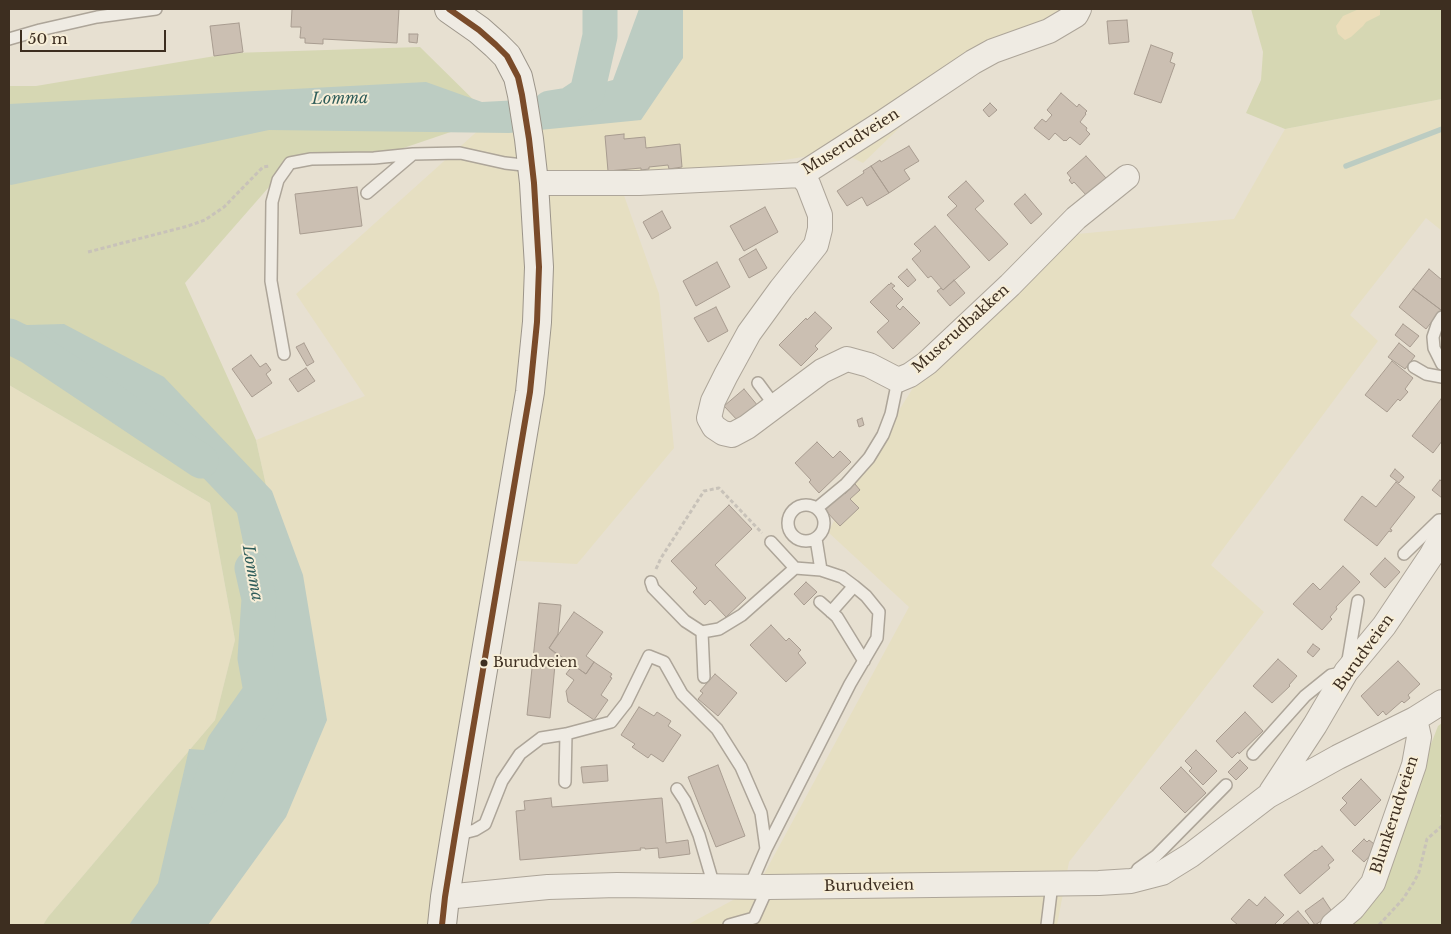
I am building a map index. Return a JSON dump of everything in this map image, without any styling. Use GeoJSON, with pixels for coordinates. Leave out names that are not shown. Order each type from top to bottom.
{"type":"FeatureCollection","features":[{"type":"Feature","properties":{"kind":"street"},"geometry":{"type":"LineString","coordinates":[[442,925],[455,836],[530,392],[537,322],[539,267],[533,174],[518,77],[507,56],[479,30],[449,9]]}},
{"type":"Feature","properties":{"kind":"street","name":"Muserudveien"},"geometry":{"type":"LineString","coordinates":[[533,174],[639,183],[801,175],[973,62],[993,51],[1049,30],[1076,15],[1079,9]]}},
{"type":"Feature","properties":{"kind":"street","name":"Muserudbakken"},"geometry":{"type":"LineString","coordinates":[[801,175],[815,198],[820,215],[820,230],[816,245],[780,289],[749,333],[726,374],[709,418],[714,427],[723,433],[732,435],[747,427],[822,371],[847,359],[869,365],[898,380],[910,375],[927,363],[1010,285],[1076,218],[1127,177]]}},
{"type":"Feature","properties":{"kind":"street","name":"Burudveien"},"geometry":{"type":"LineString","coordinates":[[1268,796],[1315,726],[1346,672],[1384,626],[1432,556],[1442,536]]}},
{"type":"Feature","properties":{"kind":"street","name":"Burudveien"},"geometry":{"type":"LineString","coordinates":[[445,897],[548,887],[617,885],[1052,884],[1131,881],[1162,873],[1190,855],[1268,796],[1338,757],[1415,719],[1442,702]]}},
{"type":"Feature","properties":{"kind":"street","name":"Blunkerudveien"},"geometry":{"type":"LineString","coordinates":[[1333,925],[1353,908],[1373,883],[1414,765],[1419,737],[1415,719]]}},
{"type":"Feature","properties":{"kind":"lane"},"geometry":{"type":"LineString","coordinates":[[9,39],[97,17],[156,9]]}},
{"type":"Feature","properties":{"kind":"lane"},"geometry":{"type":"LineString","coordinates":[[284,354],[271,282],[272,202],[278,180],[290,163],[311,160],[460,152],[504,163],[533,174]]}},
{"type":"Feature","properties":{"kind":"lane"},"geometry":{"type":"LineString","coordinates":[[367,193],[413,154]]}},
{"type":"Feature","properties":{"kind":"lane"},"geometry":{"type":"LineString","coordinates":[[1442,317],[1433,338],[1434,348],[1442,364]]}},
{"type":"Feature","properties":{"kind":"lane"},"geometry":{"type":"LineString","coordinates":[[1414,367],[1426,374],[1442,377]]}},
{"type":"Feature","properties":{"kind":"lane"},"geometry":{"type":"LineString","coordinates":[[817,508],[846,484],[869,458],[883,435],[891,414],[898,380]]}},
{"type":"Feature","properties":{"kind":"lane"},"geometry":{"type":"LineString","coordinates":[[758,384],[775,406]]}},
{"type":"Feature","properties":{"kind":"lane"},"geometry":{"type":"LineString","coordinates":[[806,504],[817,508],[822,512],[825,522],[821,534],[816,539],[810,541],[796,539],[788,525],[791,512],[799,506],[806,504]]}},
{"type":"Feature","properties":{"kind":"lane"},"geometry":{"type":"LineString","coordinates":[[1404,554],[1439,520],[1442,520]]}},
{"type":"Feature","properties":{"kind":"lane"},"geometry":{"type":"LineString","coordinates":[[816,539],[821,570]]}},
{"type":"Feature","properties":{"kind":"lane"},"geometry":{"type":"LineString","coordinates":[[729,925],[754,918],[766,849],[850,684],[876,638],[879,612],[866,596],[842,577],[821,570],[795,568],[771,542]]}},
{"type":"Feature","properties":{"kind":"lane"},"geometry":{"type":"LineString","coordinates":[[651,582],[653,588],[685,621],[702,632],[719,629],[742,615],[795,568]]}},
{"type":"Feature","properties":{"kind":"lane"},"geometry":{"type":"LineString","coordinates":[[831,612],[854,586]]}},
{"type":"Feature","properties":{"kind":"lane"},"geometry":{"type":"LineString","coordinates":[[1253,754],[1305,696],[1331,675],[1346,672],[1358,601]]}},
{"type":"Feature","properties":{"kind":"lane"},"geometry":{"type":"LineString","coordinates":[[820,602],[837,617],[864,661]]}},
{"type":"Feature","properties":{"kind":"lane"},"geometry":{"type":"LineString","coordinates":[[702,632],[704,677]]}},
{"type":"Feature","properties":{"kind":"lane"},"geometry":{"type":"LineString","coordinates":[[455,836],[475,830],[485,824],[502,781],[520,754],[541,738],[566,734],[611,722],[626,703],[649,656],[664,662],[682,694],[717,729],[741,767],[761,813],[766,849]]}},
{"type":"Feature","properties":{"kind":"lane"},"geometry":{"type":"LineString","coordinates":[[565,782],[566,734]]}},
{"type":"Feature","properties":{"kind":"lane"},"geometry":{"type":"LineString","coordinates":[[1131,881],[1138,869],[1156,856],[1226,785]]}},
{"type":"Feature","properties":{"kind":"lane"},"geometry":{"type":"LineString","coordinates":[[677,790],[685,802],[699,835],[714,886]]}},
{"type":"Feature","properties":{"kind":"lane"},"geometry":{"type":"LineString","coordinates":[[1048,925],[1052,884]]}},
{"type":"Feature","properties":{"kind":"path"},"geometry":{"type":"LineString","coordinates":[[88,252],[205,220],[224,207],[263,167],[290,163]]}},
{"type":"Feature","properties":{"kind":"path"},"geometry":{"type":"LineString","coordinates":[[651,582],[661,558],[704,491],[719,488],[771,542]]}},
{"type":"Feature","properties":{"kind":"path"},"geometry":{"type":"LineString","coordinates":[[1379,925],[1403,899],[1414,882],[1419,872],[1427,839],[1442,826]]}},
{"type":"Feature","properties":{"kind":"shaded area"},"geometry":{"type":"Polygon","coordinates":[[[638,9],[1079,9],[973,57],[863,163],[839,151],[621,187],[659,294],[674,448],[577,564],[502,560],[431,925],[206,925],[292,603],[256,440],[365,396],[296,294],[492,118],[635,89],[638,9]]]}},
{"type":"Feature","properties":{"kind":"shaded area"},"geometry":{"type":"Polygon","coordinates":[[[1442,99],[1442,231],[1426,218],[1350,315],[1378,341],[1211,565],[1264,612],[1069,862],[1057,925],[687,925],[757,887],[909,607],[828,532],[869,458],[918,380],[1067,235],[1234,219],[1285,129],[1442,99]]]}},
{"type":"Feature","properties":{"kind":"shaded area"},"geometry":{"type":"Polygon","coordinates":[[[9,385],[210,503],[235,640],[215,720],[43,925],[9,925],[9,385]]]}},
{"type":"Feature","properties":{"kind":"green space"},"geometry":{"type":"Polygon","coordinates":[[[1251,9],[1442,9],[1442,99],[1285,129],[1246,113],[1261,80],[1263,52],[1251,9]]]}},
{"type":"Feature","properties":{"kind":"green space"},"geometry":{"type":"Polygon","coordinates":[[[420,47],[492,118],[374,158],[290,163],[185,283],[256,440],[292,603],[206,925],[43,925],[215,720],[235,640],[210,503],[9,385],[9,86],[36,86],[233,53],[420,47]]]}},
{"type":"Feature","properties":{"kind":"green space"},"geometry":{"type":"Polygon","coordinates":[[[1442,723],[1442,812],[1440,816],[1442,818],[1442,925],[1341,925],[1369,904],[1438,726],[1442,723]]]}},
{"type":"Feature","properties":{"kind":"sand"},"geometry":{"type":"Polygon","coordinates":[[[1359,9],[1380,9],[1380,15],[1366,22],[1351,37],[1345,40],[1338,34],[1336,26],[1343,16],[1359,9]]]}},
{"type":"Feature","properties":{"kind":"water"},"geometry":{"type":"Polygon","coordinates":[[[639,9],[683,9],[683,58],[641,120],[509,133],[269,130],[9,184],[9,104],[426,82],[482,102],[539,99],[613,80],[639,9]]]}},
{"type":"Feature","properties":{"kind":"water"},"geometry":{"type":"Polygon","coordinates":[[[9,322],[27,325],[64,324],[164,377],[272,491],[303,575],[327,720],[286,817],[208,925],[129,925],[158,883],[189,749],[235,752],[271,677],[237,513],[159,432],[20,339],[9,339],[9,322]]]}},
{"type":"Feature","properties":{"kind":"building"},"geometry":{"type":"Polygon","coordinates":[[[292,9],[399,9],[397,43],[323,39],[323,44],[305,43],[305,38],[300,38],[301,27],[291,27],[292,9]]]}},
{"type":"Feature","properties":{"kind":"building"},"geometry":{"type":"Polygon","coordinates":[[[1127,20],[1129,42],[1109,44],[1107,21],[1127,20]]]}},
{"type":"Feature","properties":{"kind":"building"},"geometry":{"type":"Polygon","coordinates":[[[239,23],[243,52],[214,56],[210,26],[239,23]]]}},
{"type":"Feature","properties":{"kind":"building"},"geometry":{"type":"Polygon","coordinates":[[[409,34],[418,34],[417,43],[409,42],[409,34]]]}},
{"type":"Feature","properties":{"kind":"building"},"geometry":{"type":"Polygon","coordinates":[[[1151,45],[1173,53],[1170,62],[1175,64],[1161,103],[1134,94],[1151,45]]]}},
{"type":"Feature","properties":{"kind":"building"},"geometry":{"type":"Polygon","coordinates":[[[1061,93],[1077,107],[1079,104],[1087,111],[1080,122],[1087,128],[1086,130],[1090,134],[1080,145],[1070,137],[1064,141],[1055,133],[1049,140],[1034,128],[1042,119],[1046,122],[1052,115],[1047,110],[1061,93]]]}},
{"type":"Feature","properties":{"kind":"building"},"geometry":{"type":"Polygon","coordinates":[[[990,103],[997,110],[989,117],[983,110],[990,103]]]}},
{"type":"Feature","properties":{"kind":"building"},"geometry":{"type":"Polygon","coordinates":[[[624,134],[624,139],[645,137],[646,148],[680,144],[682,167],[669,169],[668,165],[641,170],[641,168],[608,171],[605,136],[624,134]]]}},
{"type":"Feature","properties":{"kind":"building"},"geometry":{"type":"Polygon","coordinates":[[[909,146],[919,161],[904,170],[910,179],[889,193],[871,166],[909,146]]]}},
{"type":"Feature","properties":{"kind":"building"},"geometry":{"type":"Polygon","coordinates":[[[1086,156],[1106,178],[1087,196],[1074,182],[1072,184],[1069,180],[1071,178],[1067,173],[1086,156]]]}},
{"type":"Feature","properties":{"kind":"building"},"geometry":{"type":"Polygon","coordinates":[[[871,166],[889,193],[867,206],[862,197],[847,206],[837,191],[871,166]]]}},
{"type":"Feature","properties":{"kind":"building"},"geometry":{"type":"Polygon","coordinates":[[[966,181],[984,201],[975,209],[1008,244],[989,261],[947,215],[957,206],[948,197],[966,181]]]}},
{"type":"Feature","properties":{"kind":"building"},"geometry":{"type":"Polygon","coordinates":[[[357,187],[362,226],[300,234],[295,194],[357,187]]]}},
{"type":"Feature","properties":{"kind":"building"},"geometry":{"type":"Polygon","coordinates":[[[1025,194],[1042,214],[1031,224],[1014,204],[1025,194]]]}},
{"type":"Feature","properties":{"kind":"building"},"geometry":{"type":"Polygon","coordinates":[[[765,207],[778,232],[744,251],[730,226],[765,207]]]}},
{"type":"Feature","properties":{"kind":"building"},"geometry":{"type":"Polygon","coordinates":[[[662,211],[671,228],[652,239],[643,222],[662,211]]]}},
{"type":"Feature","properties":{"kind":"building"},"geometry":{"type":"Polygon","coordinates":[[[935,226],[970,267],[943,290],[931,276],[928,278],[912,259],[921,251],[914,244],[935,226]]]}},
{"type":"Feature","properties":{"kind":"building"},"geometry":{"type":"Polygon","coordinates":[[[756,249],[767,268],[749,278],[739,259],[756,249]]]}},
{"type":"Feature","properties":{"kind":"building"},"geometry":{"type":"Polygon","coordinates":[[[717,262],[730,287],[696,306],[683,281],[717,262]]]}},
{"type":"Feature","properties":{"kind":"building"},"geometry":{"type":"Polygon","coordinates":[[[907,269],[916,280],[908,287],[898,277],[907,269]]]}},
{"type":"Feature","properties":{"kind":"building"},"geometry":{"type":"Polygon","coordinates":[[[1429,269],[1442,280],[1441,310],[1413,289],[1429,269]]]}},
{"type":"Feature","properties":{"kind":"building"},"geometry":{"type":"Polygon","coordinates":[[[954,280],[965,293],[950,306],[937,291],[941,288],[943,290],[954,280]]]}},
{"type":"Feature","properties":{"kind":"building"},"geometry":{"type":"Polygon","coordinates":[[[891,283],[895,286],[892,288],[903,299],[896,306],[900,310],[903,306],[920,323],[893,349],[877,332],[889,321],[870,302],[891,283]]]}},
{"type":"Feature","properties":{"kind":"building"},"geometry":{"type":"Polygon","coordinates":[[[1413,289],[1441,310],[1426,329],[1399,307],[1413,289]]]}},
{"type":"Feature","properties":{"kind":"building"},"geometry":{"type":"Polygon","coordinates":[[[716,307],[728,331],[708,342],[694,318],[716,307]]]}},
{"type":"Feature","properties":{"kind":"building"},"geometry":{"type":"Polygon","coordinates":[[[815,312],[832,328],[815,346],[818,349],[801,366],[779,345],[806,318],[807,320],[815,312]]]}},
{"type":"Feature","properties":{"kind":"building"},"geometry":{"type":"Polygon","coordinates":[[[1403,324],[1419,336],[1410,347],[1395,335],[1403,324]]]}},
{"type":"Feature","properties":{"kind":"building"},"geometry":{"type":"Polygon","coordinates":[[[304,343],[314,362],[307,366],[296,347],[304,343]]]}},
{"type":"Feature","properties":{"kind":"building"},"geometry":{"type":"Polygon","coordinates":[[[1399,343],[1415,356],[1405,369],[1388,357],[1399,343]]]}},
{"type":"Feature","properties":{"kind":"building"},"geometry":{"type":"Polygon","coordinates":[[[251,355],[260,367],[266,363],[271,370],[266,374],[272,383],[252,397],[232,369],[251,355]]]}},
{"type":"Feature","properties":{"kind":"building"},"geometry":{"type":"Polygon","coordinates":[[[1392,361],[1413,378],[1405,389],[1408,392],[1400,401],[1398,399],[1387,412],[1365,395],[1392,361]]]}},
{"type":"Feature","properties":{"kind":"building"},"geometry":{"type":"Polygon","coordinates":[[[306,368],[315,381],[298,392],[289,379],[306,368]]]}},
{"type":"Feature","properties":{"kind":"building"},"geometry":{"type":"Polygon","coordinates":[[[744,389],[758,406],[739,422],[724,406],[744,389]]]}},
{"type":"Feature","properties":{"kind":"building"},"geometry":{"type":"Polygon","coordinates":[[[1441,399],[1442,441],[1433,453],[1412,436],[1441,399]]]}},
{"type":"Feature","properties":{"kind":"building"},"geometry":{"type":"Polygon","coordinates":[[[862,418],[864,425],[859,427],[857,420],[862,418]]]}},
{"type":"Feature","properties":{"kind":"building"},"geometry":{"type":"Polygon","coordinates":[[[817,442],[833,458],[840,451],[851,462],[819,493],[809,482],[811,480],[795,463],[817,442]]]}},
{"type":"Feature","properties":{"kind":"building"},"geometry":{"type":"Polygon","coordinates":[[[1395,469],[1404,477],[1399,483],[1390,476],[1395,469]]]}},
{"type":"Feature","properties":{"kind":"building"},"geometry":{"type":"Polygon","coordinates":[[[1440,480],[1442,482],[1442,498],[1432,490],[1440,480]]]}},
{"type":"Feature","properties":{"kind":"building"},"geometry":{"type":"Polygon","coordinates":[[[1396,482],[1415,497],[1390,529],[1392,530],[1391,532],[1389,531],[1377,546],[1344,520],[1362,496],[1376,507],[1396,482]]]}},
{"type":"Feature","properties":{"kind":"building"},"geometry":{"type":"Polygon","coordinates":[[[855,484],[860,490],[850,499],[859,508],[840,526],[825,510],[855,484]]]}},
{"type":"Feature","properties":{"kind":"building"},"geometry":{"type":"Polygon","coordinates":[[[729,505],[752,529],[715,565],[746,598],[726,617],[710,600],[705,605],[693,592],[697,588],[671,561],[729,505]]]}},
{"type":"Feature","properties":{"kind":"building"},"geometry":{"type":"Polygon","coordinates":[[[1385,558],[1400,572],[1385,588],[1370,574],[1385,558]]]}},
{"type":"Feature","properties":{"kind":"building"},"geometry":{"type":"Polygon","coordinates":[[[1343,566],[1360,582],[1336,607],[1337,609],[1330,617],[1332,619],[1322,630],[1293,604],[1313,583],[1320,590],[1343,566]]]}},
{"type":"Feature","properties":{"kind":"building"},"geometry":{"type":"Polygon","coordinates":[[[806,582],[817,592],[804,605],[794,594],[806,582]]]}},
{"type":"Feature","properties":{"kind":"building"},"geometry":{"type":"Polygon","coordinates":[[[539,603],[561,605],[558,634],[549,648],[556,654],[550,718],[527,715],[539,603]]]}},
{"type":"Feature","properties":{"kind":"building"},"geometry":{"type":"Polygon","coordinates":[[[574,612],[603,632],[586,656],[594,662],[586,674],[549,648],[574,612]]]}},
{"type":"Feature","properties":{"kind":"building"},"geometry":{"type":"Polygon","coordinates":[[[771,625],[786,641],[789,638],[801,650],[798,653],[806,663],[786,682],[750,645],[771,625]]]}},
{"type":"Feature","properties":{"kind":"building"},"geometry":{"type":"Polygon","coordinates":[[[1313,644],[1320,649],[1313,657],[1307,652],[1313,644]]]}},
{"type":"Feature","properties":{"kind":"building"},"geometry":{"type":"Polygon","coordinates":[[[1278,659],[1297,676],[1290,686],[1272,703],[1253,686],[1278,659]]]}},
{"type":"Feature","properties":{"kind":"building"},"geometry":{"type":"Polygon","coordinates":[[[1398,661],[1420,684],[1408,695],[1410,698],[1404,703],[1402,701],[1386,715],[1383,711],[1378,716],[1361,696],[1398,661]]]}},
{"type":"Feature","properties":{"kind":"building"},"geometry":{"type":"Polygon","coordinates":[[[594,662],[612,674],[610,677],[612,678],[601,695],[608,700],[594,720],[568,702],[566,691],[574,680],[566,674],[573,665],[586,674],[594,662]]]}},
{"type":"Feature","properties":{"kind":"building"},"geometry":{"type":"Polygon","coordinates":[[[715,674],[737,693],[718,716],[698,699],[703,693],[700,691],[715,674]]]}},
{"type":"Feature","properties":{"kind":"building"},"geometry":{"type":"Polygon","coordinates":[[[639,707],[654,716],[657,712],[671,721],[668,726],[681,735],[663,762],[651,754],[648,758],[632,747],[635,744],[621,735],[639,707]]]}},
{"type":"Feature","properties":{"kind":"building"},"geometry":{"type":"Polygon","coordinates":[[[1245,712],[1263,731],[1239,754],[1238,752],[1232,758],[1216,741],[1245,712]]]}},
{"type":"Feature","properties":{"kind":"building"},"geometry":{"type":"Polygon","coordinates":[[[1196,750],[1217,771],[1203,785],[1189,771],[1192,768],[1185,761],[1196,750]]]}},
{"type":"Feature","properties":{"kind":"building"},"geometry":{"type":"Polygon","coordinates":[[[1240,760],[1248,768],[1236,780],[1228,772],[1240,760]]]}},
{"type":"Feature","properties":{"kind":"building"},"geometry":{"type":"Polygon","coordinates":[[[607,765],[608,781],[583,783],[581,767],[607,765]]]}},
{"type":"Feature","properties":{"kind":"building"},"geometry":{"type":"Polygon","coordinates":[[[718,765],[745,836],[716,847],[688,777],[718,765]]]}},
{"type":"Feature","properties":{"kind":"building"},"geometry":{"type":"Polygon","coordinates":[[[1181,767],[1206,793],[1185,813],[1160,788],[1181,767]]]}},
{"type":"Feature","properties":{"kind":"building"},"geometry":{"type":"Polygon","coordinates":[[[1361,779],[1381,800],[1355,826],[1340,810],[1347,803],[1342,798],[1361,779]]]}},
{"type":"Feature","properties":{"kind":"building"},"geometry":{"type":"Polygon","coordinates":[[[551,798],[552,807],[662,798],[666,843],[688,840],[690,854],[659,858],[658,848],[640,848],[641,850],[520,860],[516,811],[525,810],[524,801],[551,798]]]}},
{"type":"Feature","properties":{"kind":"building"},"geometry":{"type":"Polygon","coordinates":[[[1364,839],[1367,842],[1369,840],[1378,847],[1364,862],[1352,851],[1364,839]]]}},
{"type":"Feature","properties":{"kind":"building"},"geometry":{"type":"Polygon","coordinates":[[[1322,846],[1334,860],[1328,865],[1330,868],[1300,894],[1284,875],[1322,846]]]}},
{"type":"Feature","properties":{"kind":"building"},"geometry":{"type":"Polygon","coordinates":[[[1265,897],[1284,915],[1274,925],[1238,925],[1231,919],[1249,899],[1257,906],[1265,897]]]}},
{"type":"Feature","properties":{"kind":"building"},"geometry":{"type":"Polygon","coordinates":[[[1323,898],[1333,913],[1315,925],[1305,911],[1323,898]]]}},
{"type":"Feature","properties":{"kind":"building"},"geometry":{"type":"Polygon","coordinates":[[[1298,911],[1310,925],[1282,925],[1298,911]]]}},
{"type":"Feature","properties":{"kind":"waterway","name":"Lomma"},"geometry":{"type":"LineString","coordinates":[[550,108],[569,105],[587,93],[600,36],[600,9]]}},
{"type":"Feature","properties":{"kind":"waterway"},"geometry":{"type":"LineString","coordinates":[[1346,166],[1442,129]]}},
{"type":"Feature","properties":{"kind":"waterway","name":"Lomma"},"geometry":{"type":"LineString","coordinates":[[9,336],[29,346],[201,461]]}},
{"type":"Feature","properties":{"kind":"waterway","name":"Lomma"},"geometry":{"type":"LineString","coordinates":[[206,797],[224,745],[261,692],[255,658],[259,599],[252,568]]}},
{"type":"Feature","properties":{"kind":"transit line"},"geometry":{"type":"LineString","coordinates":[[442,925],[455,835],[530,392],[537,322],[539,267],[534,183],[529,139],[518,77],[507,56],[496,45],[479,30],[449,9]]}},
{"type":"Feature","properties":{"kind":"place","name":"Burudveien"},"geometry":{"type":"Point","coordinates":[484,663]}}]}
